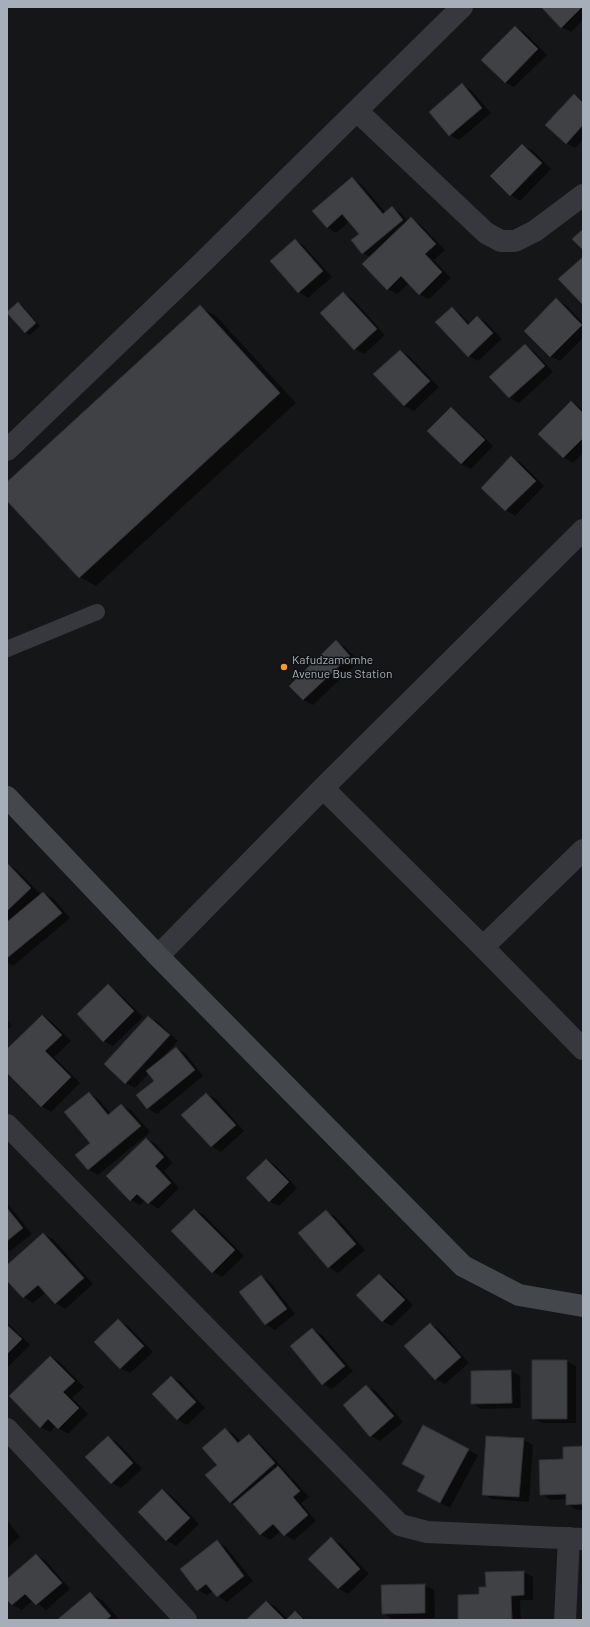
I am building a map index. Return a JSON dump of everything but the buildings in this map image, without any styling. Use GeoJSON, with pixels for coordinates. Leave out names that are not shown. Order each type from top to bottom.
{"type":"FeatureCollection","features":[{"type":"Feature","properties":{"kind":"street"},"geometry":{"type":"LineString","coordinates":[[7,450],[208,257],[462,7]]}},
{"type":"Feature","properties":{"kind":"street"},"geometry":{"type":"LineString","coordinates":[[357,111],[486,233],[501,241],[515,241],[535,231],[583,195]]}},
{"type":"Feature","properties":{"kind":"street"},"geometry":{"type":"LineString","coordinates":[[158,956],[323,788],[583,530]]}},
{"type":"Feature","properties":{"kind":"street"},"geometry":{"type":"LineString","coordinates":[[323,788],[583,1049]]}},
{"type":"Feature","properties":{"kind":"street"},"geometry":{"type":"LineString","coordinates":[[7,797],[158,956],[463,1266],[518,1295],[583,1306]]}},
{"type":"Feature","properties":{"kind":"street"},"geometry":{"type":"LineString","coordinates":[[483,947],[583,850]]}},
{"type":"Feature","properties":{"kind":"street"},"geometry":{"type":"LineString","coordinates":[[7,1125],[400,1525],[427,1532],[576,1538],[565,1620]]}},
{"type":"Feature","properties":{"kind":"street"},"geometry":{"type":"LineString","coordinates":[[7,1429],[186,1620]]}},
{"type":"Feature","properties":{"kind":"lane"},"geometry":{"type":"LineString","coordinates":[[7,649],[96,612]]}},
{"type":"Feature","properties":{"kind":"place","name":"Kafudzamomhe Avenue Bus Station"},"geometry":{"type":"Point","coordinates":[284,667]}}]}
